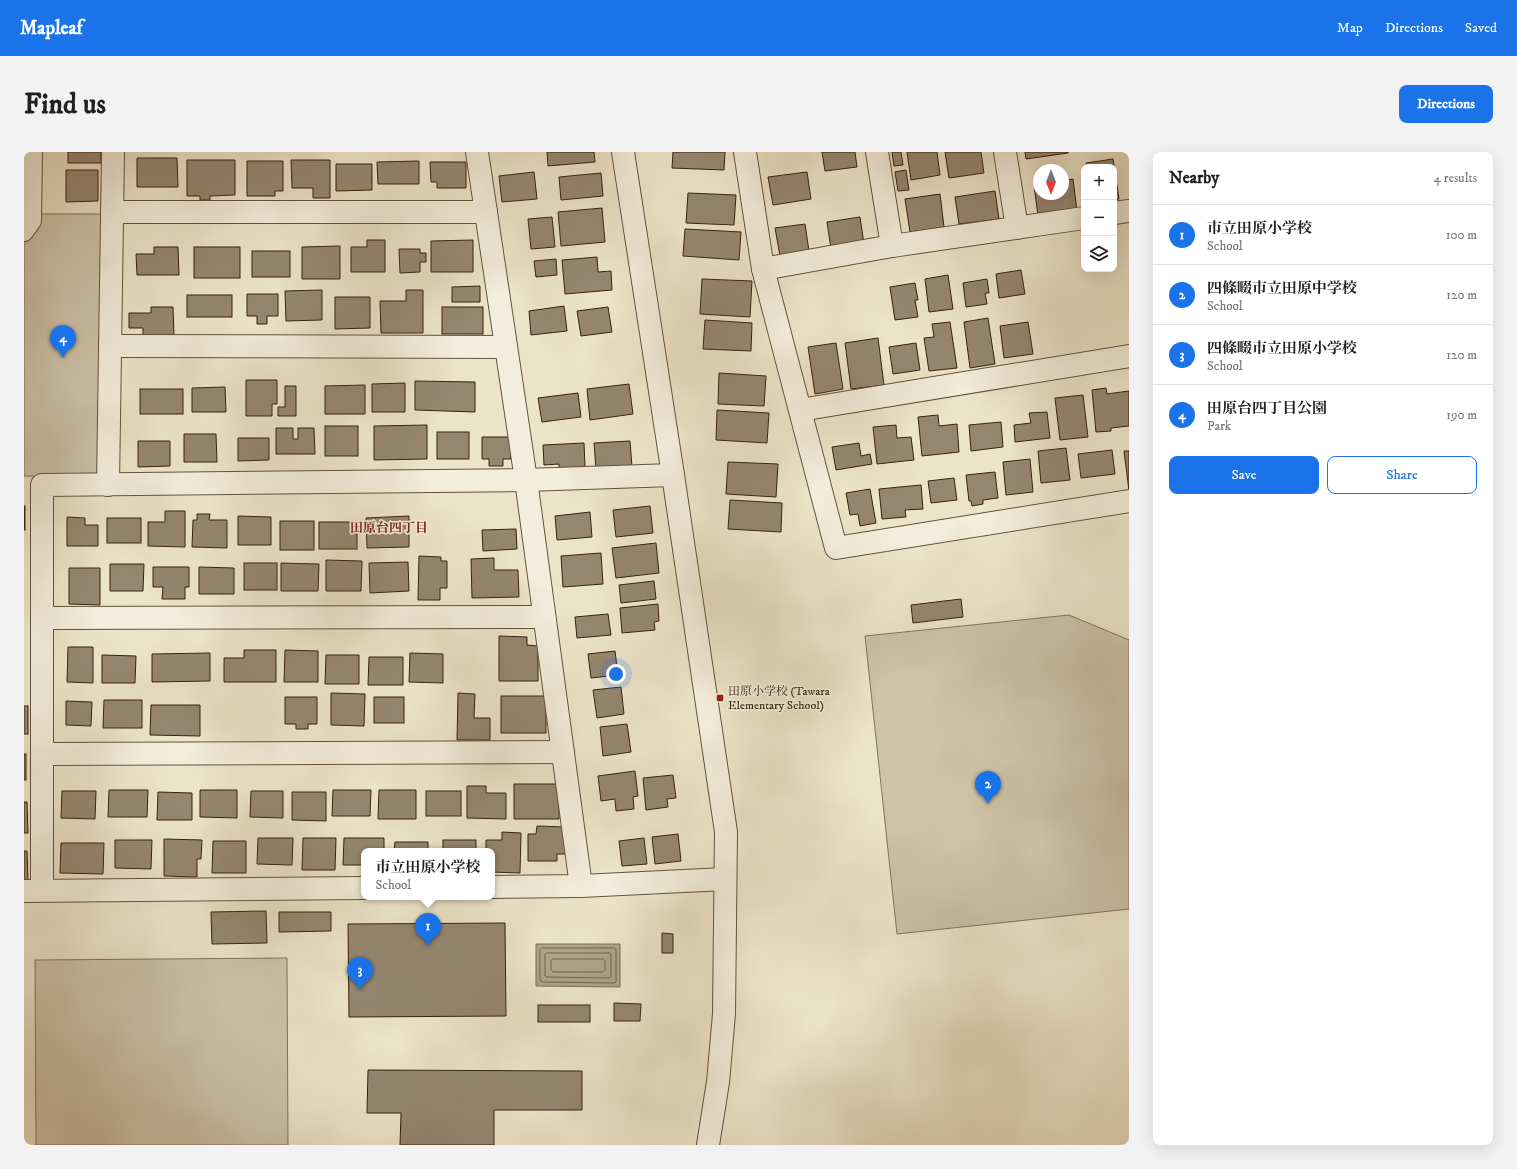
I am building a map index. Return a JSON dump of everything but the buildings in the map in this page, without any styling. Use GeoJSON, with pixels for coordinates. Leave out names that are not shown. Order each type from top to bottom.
{"type":"FeatureCollection","features":[{"type":"Feature","properties":{"kind":"street"},"geometry":{"type":"LineString","coordinates":[[24,232],[32,221],[33,152]]}},
{"type":"Feature","properties":{"kind":"street"},"geometry":{"type":"LineString","coordinates":[[108,485],[113,152]]}},
{"type":"Feature","properties":{"kind":"street"},"geometry":{"type":"LineString","coordinates":[[477,152],[526,480],[581,886]]}},
{"type":"Feature","properties":{"kind":"street"},"geometry":{"type":"LineString","coordinates":[[623,152],[726,832],[724,1014],[718,1082],[708,1145]]}},
{"type":"Feature","properties":{"kind":"street"},"geometry":{"type":"LineString","coordinates":[[746,152],[764,269],[836,548],[1129,501]]}},
{"type":"Feature","properties":{"kind":"street"},"geometry":{"type":"LineString","coordinates":[[877,152],[892,246]]}},
{"type":"Feature","properties":{"kind":"street"},"geometry":{"type":"LineString","coordinates":[[1005,152],[1017,228]]}},
{"type":"Feature","properties":{"kind":"street"},"geometry":{"type":"LineString","coordinates":[[1117,213],[1129,211]]}},
{"type":"Feature","properties":{"kind":"street"},"geometry":{"type":"LineString","coordinates":[[112,212],[486,212]]}},
{"type":"Feature","properties":{"kind":"street"},"geometry":{"type":"LineString","coordinates":[[764,269],[892,246],[1081,218]]}},
{"type":"Feature","properties":{"kind":"street"},"geometry":{"type":"LineString","coordinates":[[110,346],[506,347]]}},
{"type":"Feature","properties":{"kind":"street"},"geometry":{"type":"LineString","coordinates":[[800,410],[1129,356]]}},
{"type":"Feature","properties":{"kind":"street"},"geometry":{"type":"LineString","coordinates":[[361,888],[33,890],[42,754],[42,485],[526,480],[673,475]]}},
{"type":"Feature","properties":{"kind":"street"},"geometry":{"type":"LineString","coordinates":[[42,618],[544,616]]}},
{"type":"Feature","properties":{"kind":"street"},"geometry":{"type":"LineString","coordinates":[[42,754],[563,752]]}},
{"type":"Feature","properties":{"kind":"street"},"geometry":{"type":"LineString","coordinates":[[495,887],[581,886],[725,879]]}},
{"type":"Feature","properties":{"kind":"shaded area"},"geometry":{"type":"Polygon","coordinates":[[[40,214],[105,214],[101,477],[24,476],[24,239],[40,214]]]}},
{"type":"Feature","properties":{"kind":"shaded area"},"geometry":{"type":"Polygon","coordinates":[[[1069,615],[1129,640],[1129,909],[897,934],[865,636],[1069,615]]]}},
{"type":"Feature","properties":{"kind":"shaded area"},"geometry":{"type":"Polygon","coordinates":[[[287,958],[288,1145],[36,1145],[35,960],[287,958]]]}},
{"type":"Feature","properties":{"kind":"water"},"geometry":{"type":"Polygon","coordinates":[[[536,944],[620,944],[620,987],[536,986],[536,944]]]}},
{"type":"Feature","properties":{"kind":"place","name":"田原台四丁目公園"},"geometry":{"type":"Point","coordinates":[63,358]}},
{"type":"Feature","properties":{"kind":"place","name":"田原小学校 (Tawara Elementary School)"},"geometry":{"type":"Point","coordinates":[720,698]}},
{"type":"Feature","properties":{"kind":"place","name":"四條畷市立田原中学校"},"geometry":{"type":"Point","coordinates":[988,804]}},
{"type":"Feature","properties":{"kind":"place","name":"市立田原小学校"},"geometry":{"type":"Point","coordinates":[428,946]}},
{"type":"Feature","properties":{"kind":"place","name":"四條畷市立田原小学校"},"geometry":{"type":"Point","coordinates":[360,990]}},
{"type":"Feature","properties":{"kind":"district","name":"田原台四丁目"},"geometry":{"type":"Point","coordinates":[389,528]}}]}
